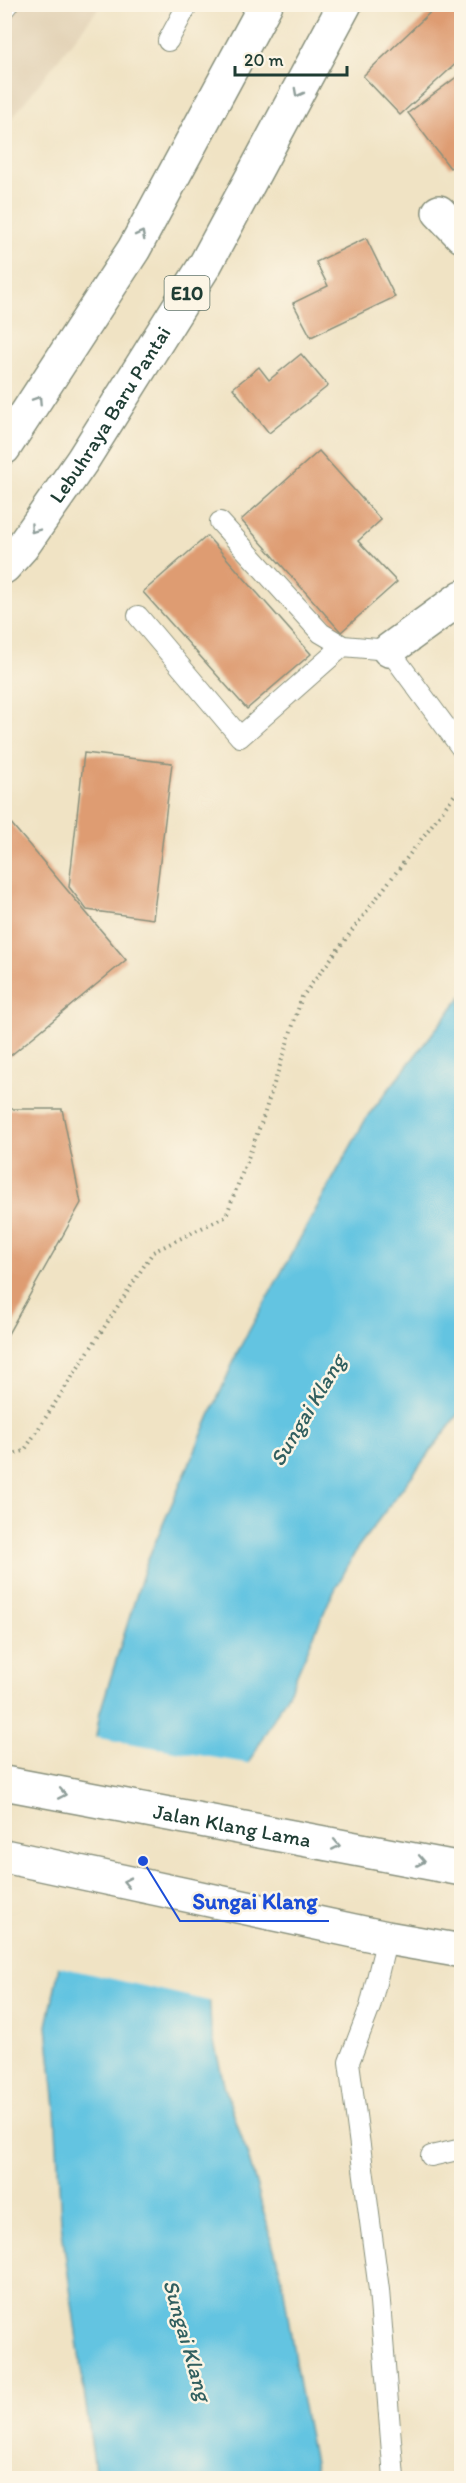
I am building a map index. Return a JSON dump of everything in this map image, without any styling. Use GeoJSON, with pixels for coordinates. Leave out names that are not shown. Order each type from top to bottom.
{"type":"FeatureCollection","features":[{"type":"Feature","properties":{"kind":"main road"},"geometry":{"type":"LineString","coordinates":[[4,448],[134,249],[266,4]]}},
{"type":"Feature","properties":{"kind":"main road","name":"Lebuhraya Baru Pantai"},"geometry":{"type":"LineString","coordinates":[[4,567],[22,547],[82,461],[205,265],[345,4]]}},
{"type":"Feature","properties":{"kind":"main road"},"geometry":{"type":"LineString","coordinates":[[439,212],[462,236]]}},
{"type":"Feature","properties":{"kind":"main road"},"geometry":{"type":"LineString","coordinates":[[389,650],[462,597]]}},
{"type":"Feature","properties":{"kind":"main road","name":"Jalan Klang Lama"},"geometry":{"type":"LineString","coordinates":[[4,1783],[462,1869]]}},
{"type":"Feature","properties":{"kind":"main road"},"geometry":{"type":"LineString","coordinates":[[4,1856],[378,1936],[462,1951]]}},
{"type":"Feature","properties":{"kind":"lane"},"geometry":{"type":"LineString","coordinates":[[4,9],[8,4]]}},
{"type":"Feature","properties":{"kind":"lane"},"geometry":{"type":"LineString","coordinates":[[168,41],[188,4]]}},
{"type":"Feature","properties":{"kind":"lane"},"geometry":{"type":"LineString","coordinates":[[220,522],[321,633],[343,646],[389,650],[462,749]]}},
{"type":"Feature","properties":{"kind":"lane"},"geometry":{"type":"LineString","coordinates":[[138,616],[240,737],[343,646]]}},
{"type":"Feature","properties":{"kind":"lane"},"geometry":{"type":"LineString","coordinates":[[378,1936],[370,2007],[349,2062],[379,2290],[394,2478]]}},
{"type":"Feature","properties":{"kind":"lane"},"geometry":{"type":"LineString","coordinates":[[431,2156],[462,2150]]}},
{"type":"Feature","properties":{"kind":"path"},"geometry":{"type":"LineString","coordinates":[[4,1456],[24,1451],[153,1252],[226,1216],[262,1121],[302,997],[462,785]]}},
{"type":"Feature","properties":{"kind":"shaded area"},"geometry":{"type":"Polygon","coordinates":[[[5,5],[101,5],[5,127],[5,5]]]}},
{"type":"Feature","properties":{"kind":"water"},"geometry":{"type":"Polygon","coordinates":[[[461,997],[461,1411],[358,1547],[329,1601],[290,1690],[248,1764],[222,1872],[208,1970],[211,2030],[225,2088],[251,2166],[282,2278],[299,2386],[317,2478],[96,2478],[61,2223],[55,2108],[47,2026],[57,1978],[100,1712],[147,1561],[239,1349],[367,1117],[461,997]]]}},
{"type":"Feature","properties":{"kind":"pier"},"geometry":{"type":"Polygon","coordinates":[[[93,1737],[252,1764],[225,1872],[211,1970],[213,2002],[56,1966],[93,1737]]]}},
{"type":"Feature","properties":{"kind":"building"},"geometry":{"type":"Polygon","coordinates":[[[439,4],[462,4],[462,58],[400,115],[363,76],[439,4]]]}},
{"type":"Feature","properties":{"kind":"building"},"geometry":{"type":"Polygon","coordinates":[[[462,73],[462,159],[450,168],[408,113],[462,73]]]}},
{"type":"Feature","properties":{"kind":"building"},"geometry":{"type":"Polygon","coordinates":[[[366,238],[395,297],[311,337],[293,303],[328,286],[316,262],[366,238]]]}},
{"type":"Feature","properties":{"kind":"building"},"geometry":{"type":"Polygon","coordinates":[[[301,354],[328,386],[269,433],[233,388],[259,367],[269,380],[301,354]]]}},
{"type":"Feature","properties":{"kind":"building"},"geometry":{"type":"Polygon","coordinates":[[[319,451],[381,520],[358,541],[397,582],[341,632],[241,520],[319,451]]]}},
{"type":"Feature","properties":{"kind":"building"},"geometry":{"type":"Polygon","coordinates":[[[207,536],[311,654],[247,709],[143,592],[207,536]]]}},
{"type":"Feature","properties":{"kind":"building"},"geometry":{"type":"Polygon","coordinates":[[[84,753],[172,763],[153,919],[87,910],[69,887],[84,753]]]}},
{"type":"Feature","properties":{"kind":"building"},"geometry":{"type":"Polygon","coordinates":[[[4,815],[126,960],[4,1061],[4,815]]]}},
{"type":"Feature","properties":{"kind":"building"},"geometry":{"type":"Polygon","coordinates":[[[10,1109],[62,1109],[81,1203],[4,1341],[4,1113],[10,1109]]]}},
{"type":"Feature","properties":{"kind":"place","name":"Sungai Klang"},"geometry":{"type":"Point","coordinates":[143,1861]}}]}
